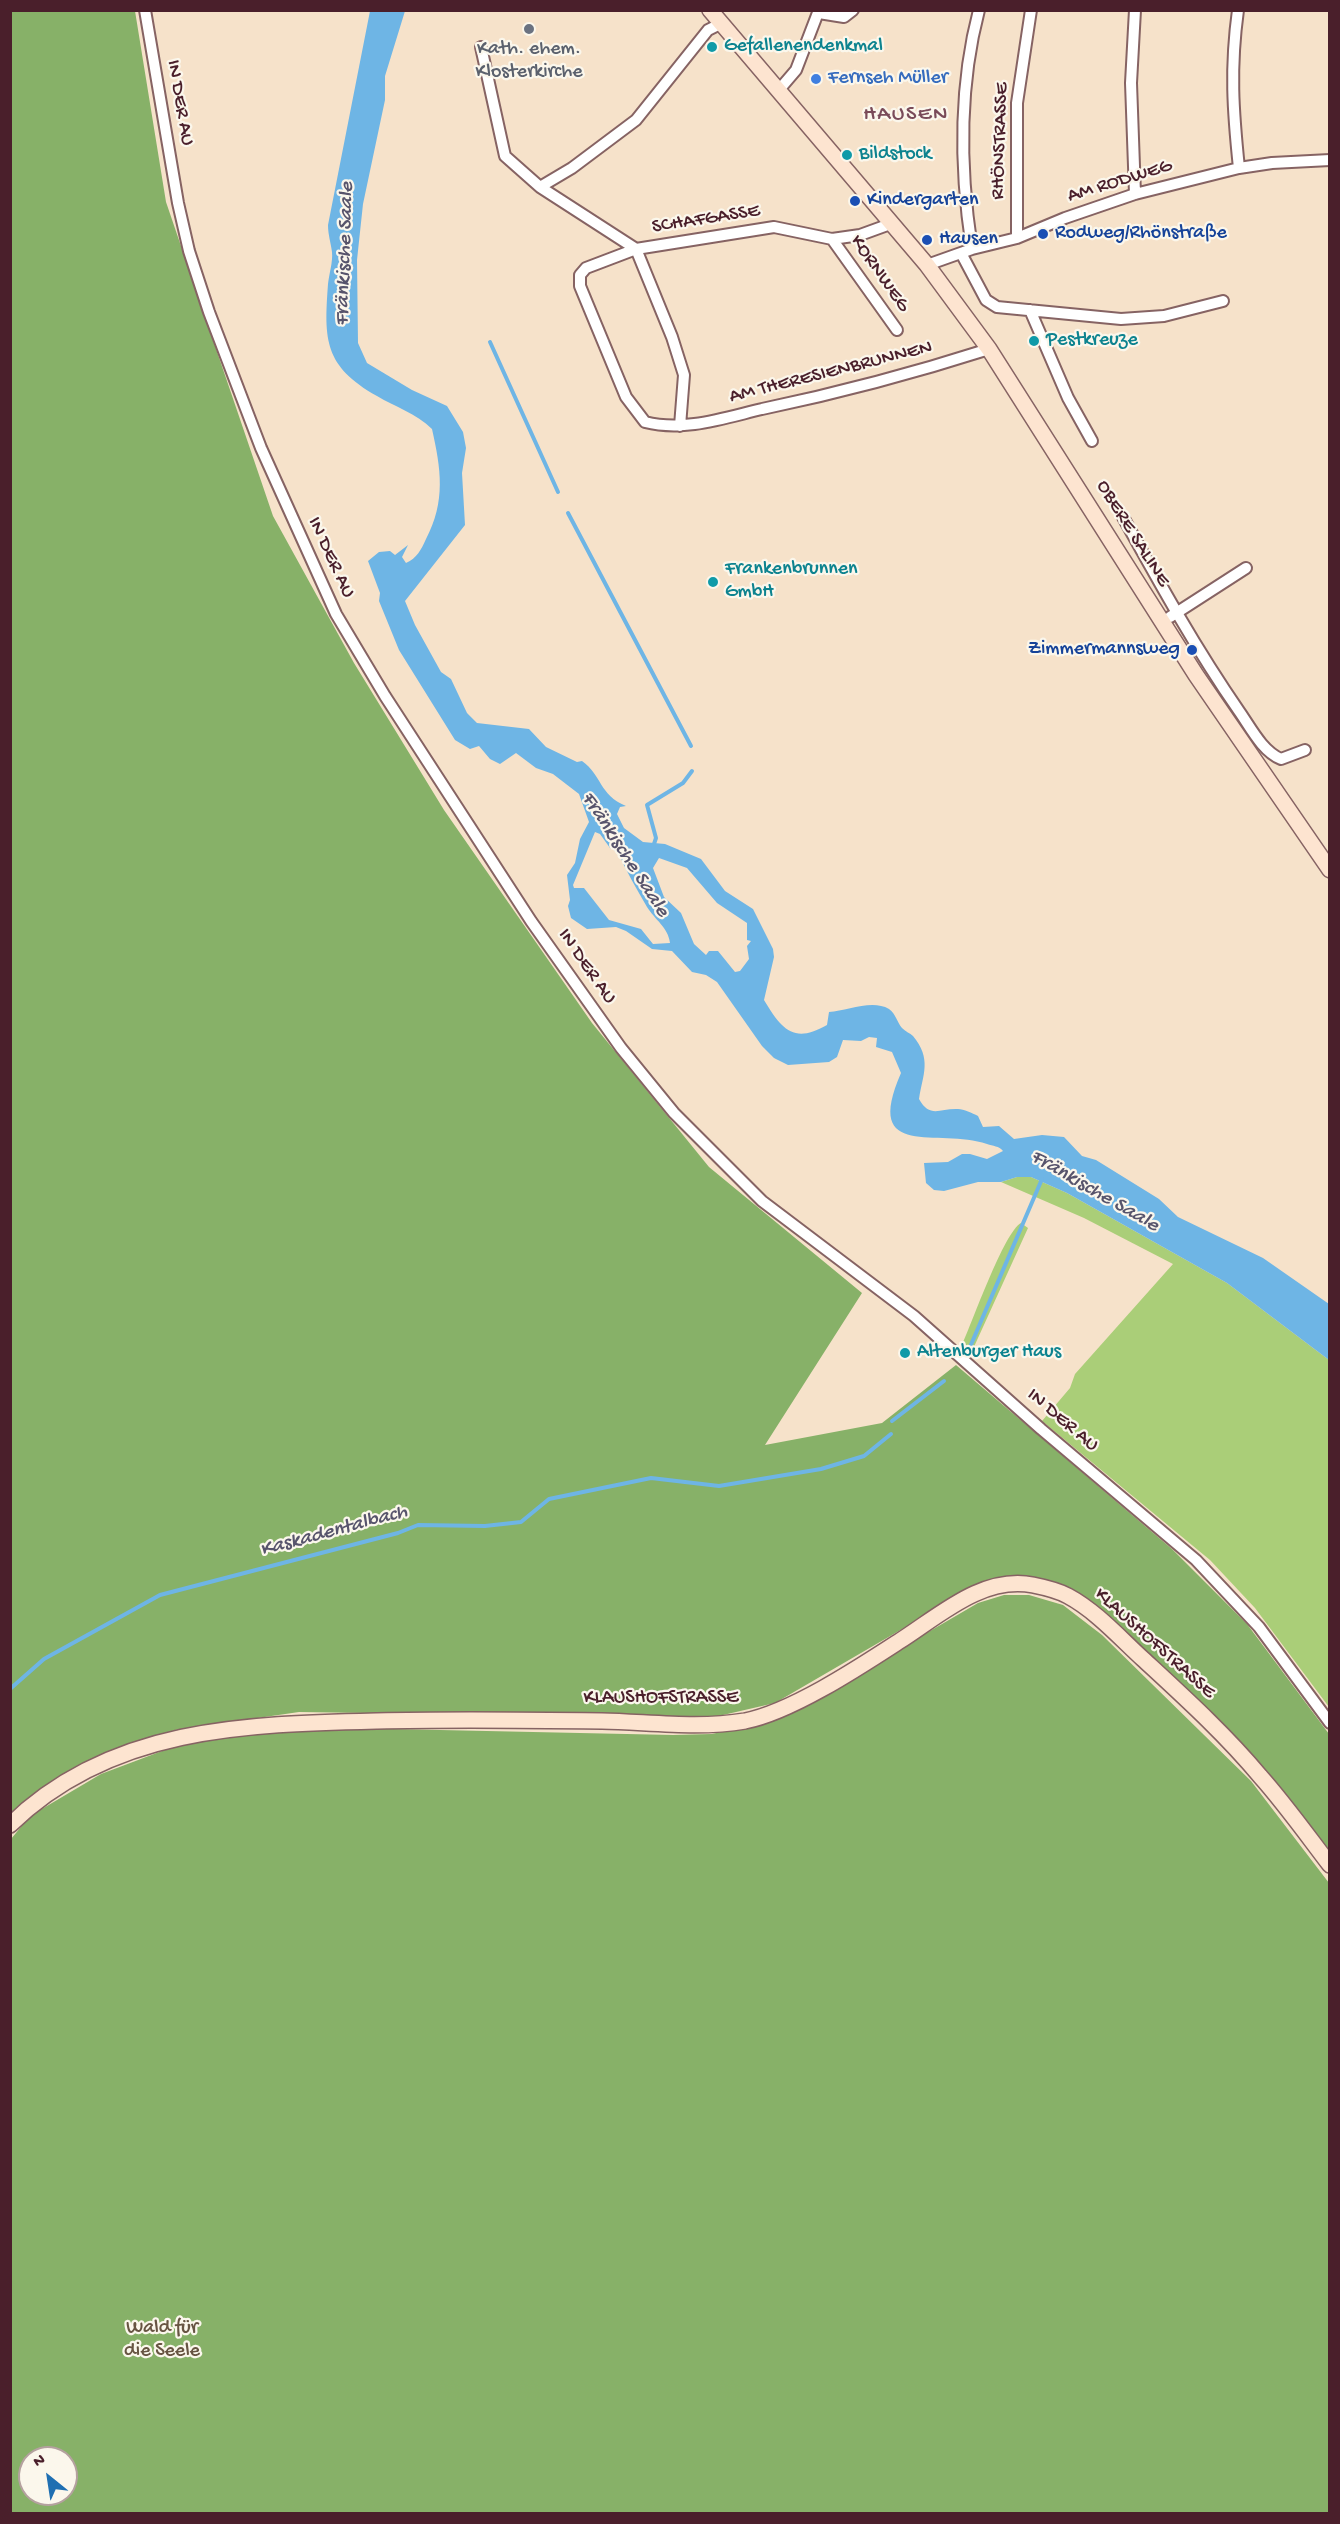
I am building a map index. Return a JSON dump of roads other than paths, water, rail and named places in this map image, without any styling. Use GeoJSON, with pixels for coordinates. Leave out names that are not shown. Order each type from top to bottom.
{"type":"FeatureCollection","features":[{"type":"Feature","properties":{"kind":"main road","name":"OBERE SALINE"},"geometry":{"type":"LineString","coordinates":[[710,10],[893,223],[989,349],[1162,621],[1329,870]]}},
{"type":"Feature","properties":{"kind":"main road","name":"KLAUSHOFSTRASSE"},"geometry":{"type":"LineString","coordinates":[[10,1825],[25,1811],[60,1787],[99,1765],[136,1750],[210,1730],[263,1725],[461,1719],[673,1724],[746,1720],[792,1703],[895,1644],[974,1593],[1004,1584],[1031,1584],[1068,1596],[1109,1627],[1167,1681],[1259,1774],[1329,1865]]}},
{"type":"Feature","properties":{"kind":"street","name":"IN DER AU"},"geometry":{"type":"LineString","coordinates":[[144,10],[178,203],[189,251],[219,339],[261,448],[336,614],[385,696],[531,921],[621,1048],[674,1113],[762,1202],[914,1316],[1041,1429],[1196,1560],[1259,1628],[1329,1723]]}},
{"type":"Feature","properties":{"kind":"street"},"geometry":{"type":"LineString","coordinates":[[778,91],[796,70],[819,12],[844,16],[853,10]]}},
{"type":"Feature","properties":{"kind":"street"},"geometry":{"type":"LineString","coordinates":[[972,249],[966,210],[965,97],[972,38],[979,10]]}},
{"type":"Feature","properties":{"kind":"street","name":"RHÖNSTRASSE"},"geometry":{"type":"LineString","coordinates":[[1017,238],[1017,103],[1031,10]]}},
{"type":"Feature","properties":{"kind":"street"},"geometry":{"type":"LineString","coordinates":[[1135,10],[1131,83],[1135,194]]}},
{"type":"Feature","properties":{"kind":"street"},"geometry":{"type":"LineString","coordinates":[[1238,10],[1232,53],[1231,93],[1239,168]]}},
{"type":"Feature","properties":{"kind":"street"},"geometry":{"type":"LineString","coordinates":[[540,187],[572,168],[636,120],[708,30],[720,24]]}},
{"type":"Feature","properties":{"kind":"street","name":"SCHAFGASSE"},"geometry":{"type":"LineString","coordinates":[[481,48],[505,156],[540,187],[636,249],[774,227],[832,239],[860,235],[893,223]]}},
{"type":"Feature","properties":{"kind":"street","name":"AM RODWEG"},"geometry":{"type":"LineString","coordinates":[[927,265],[972,249],[1017,238],[1065,218],[1135,194],[1239,168],[1272,163],[1329,160]]}},
{"type":"Feature","properties":{"kind":"street","name":"KORNWEG"},"geometry":{"type":"LineString","coordinates":[[832,239],[897,330]]}},
{"type":"Feature","properties":{"kind":"street"},"geometry":{"type":"LineString","coordinates":[[636,249],[672,337],[684,375],[680,426]]}},
{"type":"Feature","properties":{"kind":"street","name":"AM THERESIENBRUNNEN"},"geometry":{"type":"LineString","coordinates":[[636,249],[586,268],[580,275],[580,286],[627,396],[645,423],[680,426],[793,403],[921,371],[989,349]]}},
{"type":"Feature","properties":{"kind":"street"},"geometry":{"type":"LineString","coordinates":[[961,253],[986,300],[997,307],[1121,319],[1164,316],[1223,301]]}},
{"type":"Feature","properties":{"kind":"street"},"geometry":{"type":"LineString","coordinates":[[1030,310],[1068,398],[1092,441]]}},
{"type":"Feature","properties":{"kind":"street","name":"OBERE SALINE"},"geometry":{"type":"LineString","coordinates":[[1123,517],[1176,613],[1215,676],[1267,750],[1281,759],[1305,750]]}},
{"type":"Feature","properties":{"kind":"street"},"geometry":{"type":"LineString","coordinates":[[1162,621],[1246,568]]}},
{"type":"Feature","properties":{"kind":"water","name":"Fränkische Saale"},"geometry":{"type":"Polygon","coordinates":[[[370,11],[405,11],[385,76],[385,100],[363,204],[357,260],[358,343],[367,363],[412,390],[447,406],[463,432],[466,448],[462,473],[465,525],[405,601],[415,625],[441,672],[451,679],[467,713],[477,723],[529,729],[546,747],[577,762],[582,761],[594,772],[605,791],[626,806],[620,807],[617,814],[624,828],[643,842],[665,844],[701,859],[725,891],[753,909],[773,949],[774,957],[764,1000],[783,1026],[790,1031],[806,1033],[827,1025],[829,1012],[867,1005],[889,1009],[902,1028],[913,1036],[923,1052],[925,1067],[919,1099],[927,1109],[931,1111],[965,1110],[978,1116],[983,1127],[999,1126],[1014,1139],[1042,1135],[1064,1137],[1082,1156],[1096,1160],[1159,1199],[1178,1217],[1263,1258],[1329,1304],[1329,1360],[1227,1283],[1067,1193],[1031,1177],[1017,1177],[1001,1182],[978,1182],[944,1191],[934,1190],[926,1183],[924,1163],[948,1162],[962,1154],[987,1159],[1003,1151],[996,1146],[968,1140],[928,1138],[898,1130],[891,1119],[892,1101],[901,1073],[892,1052],[876,1047],[877,1038],[869,1037],[861,1041],[843,1040],[837,1057],[829,1062],[788,1065],[774,1058],[762,1046],[717,982],[706,975],[692,972],[672,951],[652,949],[626,931],[616,927],[587,929],[571,918],[568,906],[570,900],[567,875],[575,863],[580,839],[589,822],[579,794],[553,774],[536,768],[516,753],[500,764],[490,759],[479,746],[470,749],[455,740],[399,650],[379,601],[380,593],[368,561],[379,552],[390,551],[395,555],[408,545],[402,557],[406,563],[413,559],[420,550],[437,511],[440,485],[438,458],[432,429],[412,414],[360,385],[346,374],[331,350],[327,321],[332,249],[328,225],[370,11]],[[595,832],[573,885],[574,888],[584,888],[609,920],[641,929],[653,944],[670,943],[667,932],[647,907],[618,852],[610,848],[600,834],[595,832]],[[659,858],[653,868],[664,897],[681,913],[694,944],[706,955],[709,951],[718,951],[735,972],[740,971],[749,959],[747,946],[751,941],[747,940],[747,923],[717,903],[687,868],[659,858]]]}},
{"type":"Feature","properties":{"kind":"waterway"},"geometry":{"type":"LineString","coordinates":[[490,342],[558,492]]}},
{"type":"Feature","properties":{"kind":"waterway"},"geometry":{"type":"LineString","coordinates":[[568,513],[691,746]]}},
{"type":"Feature","properties":{"kind":"waterway"},"geometry":{"type":"LineString","coordinates":[[653,847],[656,838],[647,805],[683,783],[692,771]]}},
{"type":"Feature","properties":{"kind":"waterway","name":"Kaskadentalbach"},"geometry":{"type":"LineString","coordinates":[[970,1347],[1042,1179]]}},
{"type":"Feature","properties":{"kind":"waterway","name":"Kaskadentalbach"},"geometry":{"type":"LineString","coordinates":[[892,1421],[944,1381]]}},
{"type":"Feature","properties":{"kind":"waterway","name":"Kaskadentalbach"},"geometry":{"type":"LineString","coordinates":[[10,1689],[44,1659],[160,1595],[398,1533],[418,1525],[485,1526],[521,1522],[549,1499],[651,1478],[719,1486],[821,1469],[864,1456],[891,1434]]}},
{"type":"Feature","properties":{"kind":"place","name":"Kath. ehem. Klosterkirche"},"geometry":{"type":"Point","coordinates":[529,29]}},
{"type":"Feature","properties":{"kind":"place","name":"Gefallenendenkmal"},"geometry":{"type":"Point","coordinates":[712,47]}},
{"type":"Feature","properties":{"kind":"place","name":"Fernseh Müller"},"geometry":{"type":"Point","coordinates":[816,79]}},
{"type":"Feature","properties":{"kind":"place","name":"Bildstock"},"geometry":{"type":"Point","coordinates":[847,155]}},
{"type":"Feature","properties":{"kind":"place","name":"Kindergarten"},"geometry":{"type":"Point","coordinates":[855,201]}},
{"type":"Feature","properties":{"kind":"place","name":"Rodweg/Rhönstraße"},"geometry":{"type":"Point","coordinates":[1043,234]}},
{"type":"Feature","properties":{"kind":"place","name":"Hausen"},"geometry":{"type":"Point","coordinates":[927,240]}},
{"type":"Feature","properties":{"kind":"place","name":"Pestkreuze"},"geometry":{"type":"Point","coordinates":[1034,341]}},
{"type":"Feature","properties":{"kind":"place","name":"Frankenbrunnen GmbH"},"geometry":{"type":"Point","coordinates":[713,582]}},
{"type":"Feature","properties":{"kind":"place","name":"Zimmermannsweg"},"geometry":{"type":"Point","coordinates":[1192,650]}},
{"type":"Feature","properties":{"kind":"place","name":"Altenburger Haus"},"geometry":{"type":"Point","coordinates":[905,1353]}},
{"type":"Feature","properties":{"kind":"district","name":"HAUSEN"},"geometry":{"type":"Point","coordinates":[906,116]}},
{"type":"Feature","properties":{"kind":"park label","name":"Wald für die Seele"},"geometry":{"type":"Point","coordinates":[162,2340]}}]}
